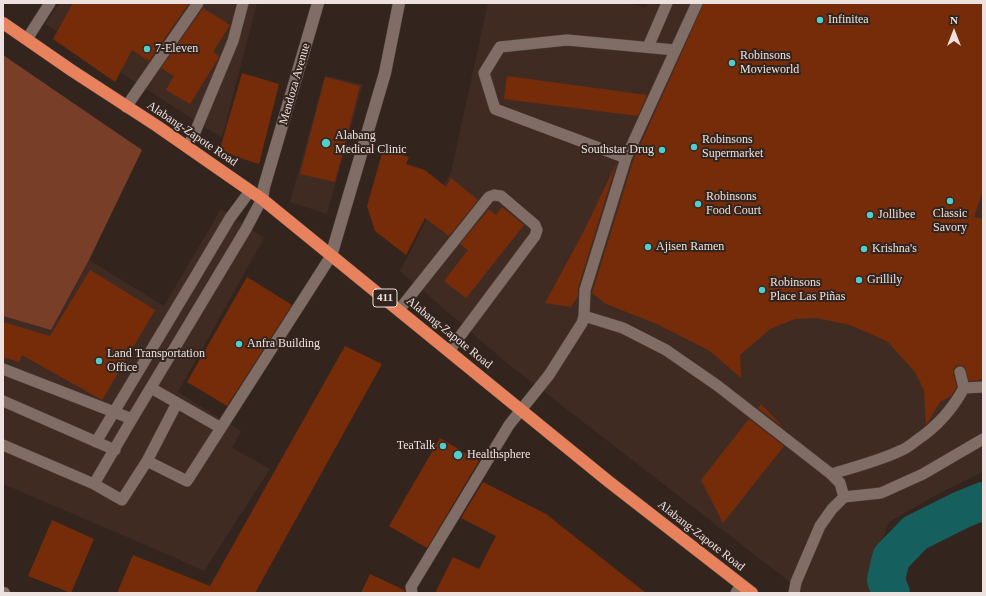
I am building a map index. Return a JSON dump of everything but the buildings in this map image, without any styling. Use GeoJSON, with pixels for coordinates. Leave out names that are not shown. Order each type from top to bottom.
{"type":"FeatureCollection","features":[{"type":"Feature","properties":{"kind":"highway","name":"Alabang-Zapote Road"},"geometry":{"type":"LineString","coordinates":[[3,23],[262,199],[614,485],[738,589],[752,593]]}},
{"type":"Feature","properties":{"kind":"street","name":"Mendoza Avenue"},"geometry":{"type":"LineString","coordinates":[[262,199],[264,187],[272,165],[318,3]]}},
{"type":"Feature","properties":{"kind":"street"},"geometry":{"type":"LineString","coordinates":[[331,256],[385,72],[399,3]]}},
{"type":"Feature","properties":{"kind":"street","name":"Mendoza Avenue"},"geometry":{"type":"LineString","coordinates":[[250,191],[272,165]]}},
{"type":"Feature","properties":{"kind":"lane"},"geometry":{"type":"LineString","coordinates":[[27,39],[50,3]]}},
{"type":"Feature","properties":{"kind":"lane"},"geometry":{"type":"LineString","coordinates":[[126,107],[198,3]]}},
{"type":"Feature","properties":{"kind":"lane"},"geometry":{"type":"LineString","coordinates":[[187,147],[233,41],[243,3]]}},
{"type":"Feature","properties":{"kind":"lane"},"geometry":{"type":"LineString","coordinates":[[648,47],[666,3]]}},
{"type":"Feature","properties":{"kind":"lane"},"geometry":{"type":"LineString","coordinates":[[412,593],[411,587],[509,425],[549,375],[582,323],[584,316],[585,290],[626,158],[697,3]]}},
{"type":"Feature","properties":{"kind":"lane"},"geometry":{"type":"LineString","coordinates":[[626,158],[495,109],[484,73],[500,47],[567,40],[675,50]]}},
{"type":"Feature","properties":{"kind":"lane"},"geometry":{"type":"LineString","coordinates":[[96,442],[230,218],[250,191]]}},
{"type":"Feature","properties":{"kind":"lane"},"geometry":{"type":"LineString","coordinates":[[399,310],[489,197],[494,195],[501,196],[536,225],[536,236],[449,351]]}},
{"type":"Feature","properties":{"kind":"lane"},"geometry":{"type":"LineString","coordinates":[[94,484],[246,229],[262,199]]}},
{"type":"Feature","properties":{"kind":"lane"},"geometry":{"type":"LineString","coordinates":[[147,461],[187,481],[331,256]]}},
{"type":"Feature","properties":{"kind":"lane"},"geometry":{"type":"LineString","coordinates":[[584,316],[623,328],[666,350],[718,386],[831,474],[840,483],[844,497]]}},
{"type":"Feature","properties":{"kind":"lane"},"geometry":{"type":"LineString","coordinates":[[3,369],[132,418]]}},
{"type":"Feature","properties":{"kind":"lane"},"geometry":{"type":"LineString","coordinates":[[831,474],[871,462],[903,450],[928,433],[945,417],[964,388],[960,372]]}},
{"type":"Feature","properties":{"kind":"lane"},"geometry":{"type":"LineString","coordinates":[[964,388],[983,387]]}},
{"type":"Feature","properties":{"kind":"lane"},"geometry":{"type":"LineString","coordinates":[[151,388],[221,428]]}},
{"type":"Feature","properties":{"kind":"lane"},"geometry":{"type":"LineString","coordinates":[[3,402],[115,450]]}},
{"type":"Feature","properties":{"kind":"lane"},"geometry":{"type":"LineString","coordinates":[[3,445],[94,484],[122,500],[147,461],[177,403]]}},
{"type":"Feature","properties":{"kind":"lane"},"geometry":{"type":"LineString","coordinates":[[794,593],[796,582],[820,526],[832,509],[844,497],[880,492],[923,474],[983,438]]}},
{"type":"Feature","properties":{"kind":"shaded area"},"geometry":{"type":"Polygon","coordinates":[[[60,3],[257,3],[222,138],[45,24],[60,3]]]}},
{"type":"Feature","properties":{"kind":"shaded area","name":"Robinsons Place Las Piñas"},"geometry":{"type":"Polygon","coordinates":[[[488,3],[623,3],[646,7],[648,3],[983,3],[983,472],[940,493],[889,522],[872,567],[875,593],[804,593],[507,363],[400,271],[451,172],[488,3]]]}},
{"type":"Feature","properties":{"kind":"shaded area"},"geometry":{"type":"Polygon","coordinates":[[[3,55],[142,150],[89,260],[51,330],[3,316],[3,55]]]}},
{"type":"Feature","properties":{"kind":"shaded area","name":"Alabang Medical Clinic"},"geometry":{"type":"Polygon","coordinates":[[[325,76],[363,84],[327,214],[290,202],[325,76]]]}},
{"type":"Feature","properties":{"kind":"shaded area","name":"Land Transportation Office"},"geometry":{"type":"Polygon","coordinates":[[[221,209],[264,238],[178,392],[241,431],[232,448],[270,469],[204,571],[3,484],[3,316],[51,330],[89,260],[164,306],[221,209]]]}},
{"type":"Feature","properties":{"kind":"waterway"},"geometry":{"type":"LineString","coordinates":[[891,593],[886,580],[891,558],[915,533],[961,510],[983,501]]}},
{"type":"Feature","properties":{"kind":"place","name":"Infinitea"},"geometry":{"type":"Point","coordinates":[820,20]}},
{"type":"Feature","properties":{"kind":"place","name":"7-Eleven"},"geometry":{"type":"Point","coordinates":[147,49]}},
{"type":"Feature","properties":{"kind":"place","name":"Robinsons Movieworld"},"geometry":{"type":"Point","coordinates":[732,63]}},
{"type":"Feature","properties":{"kind":"place","name":"Alabang Medical Clinic"},"geometry":{"type":"Point","coordinates":[326,143]}},
{"type":"Feature","properties":{"kind":"place","name":"Robinsons Supermarket"},"geometry":{"type":"Point","coordinates":[694,147]}},
{"type":"Feature","properties":{"kind":"place","name":"Southstar Drug"},"geometry":{"type":"Point","coordinates":[662,150]}},
{"type":"Feature","properties":{"kind":"place","name":"Classic Savory"},"geometry":{"type":"Point","coordinates":[950,201]}},
{"type":"Feature","properties":{"kind":"place","name":"Robinsons Food Court"},"geometry":{"type":"Point","coordinates":[698,204]}},
{"type":"Feature","properties":{"kind":"place","name":"Jollibee"},"geometry":{"type":"Point","coordinates":[870,215]}},
{"type":"Feature","properties":{"kind":"place","name":"Ajisen Ramen"},"geometry":{"type":"Point","coordinates":[648,247]}},
{"type":"Feature","properties":{"kind":"place","name":"Krishna's"},"geometry":{"type":"Point","coordinates":[864,249]}},
{"type":"Feature","properties":{"kind":"place","name":"Grillily"},"geometry":{"type":"Point","coordinates":[859,280]}},
{"type":"Feature","properties":{"kind":"place","name":"Robinsons Place Las Piñas"},"geometry":{"type":"Point","coordinates":[762,290]}},
{"type":"Feature","properties":{"kind":"place","name":"Anfra Building"},"geometry":{"type":"Point","coordinates":[239,344]}},
{"type":"Feature","properties":{"kind":"place","name":"Land Transportation Office"},"geometry":{"type":"Point","coordinates":[99,361]}},
{"type":"Feature","properties":{"kind":"place","name":"TeaTalk"},"geometry":{"type":"Point","coordinates":[443,446]}},
{"type":"Feature","properties":{"kind":"place","name":"Healthsphere"},"geometry":{"type":"Point","coordinates":[458,455]}}]}
